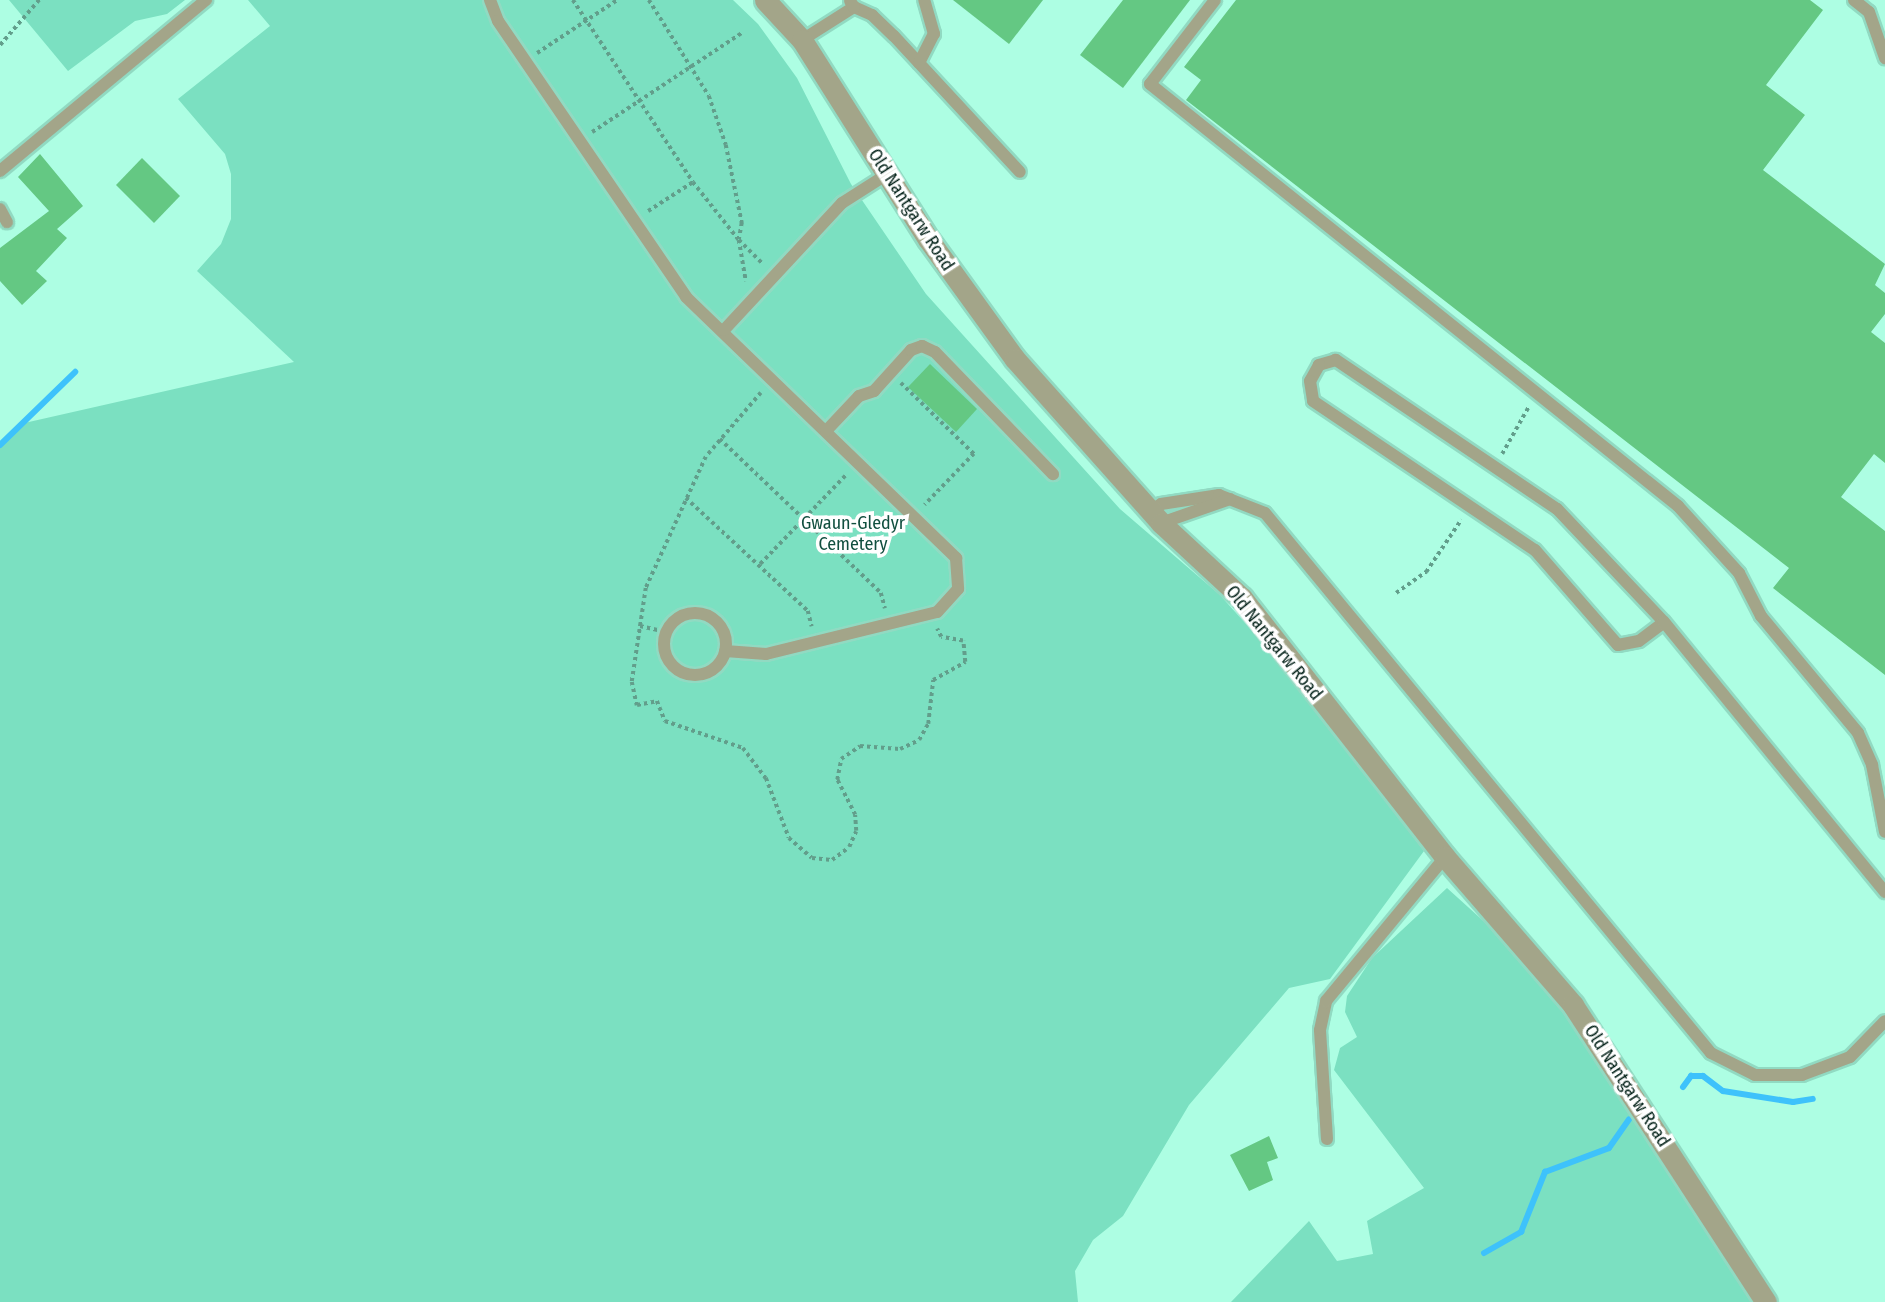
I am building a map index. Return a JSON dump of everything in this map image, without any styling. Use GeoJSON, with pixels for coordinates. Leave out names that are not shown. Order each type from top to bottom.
{"type":"FeatureCollection","features":[{"type":"Feature","properties":{"kind":"street","name":"Old Nantgarw Road"},"geometry":{"type":"LineString","coordinates":[[765,0],[802,40],[886,175],[1015,359],[1155,517],[1242,598],[1446,857],[1573,1005],[1766,1302]]}},
{"type":"Feature","properties":{"kind":"lane"},"geometry":{"type":"LineString","coordinates":[[0,172],[206,0]]}},
{"type":"Feature","properties":{"kind":"lane"},"geometry":{"type":"LineString","coordinates":[[490,0],[525,61],[633,221],[706,321],[724,330],[956,558],[958,589],[945,607],[889,624],[766,654],[725,651]]}},
{"type":"Feature","properties":{"kind":"lane"},"geometry":{"type":"LineString","coordinates":[[919,63],[934,34],[924,0]]}},
{"type":"Feature","properties":{"kind":"lane"},"geometry":{"type":"LineString","coordinates":[[1215,0],[1150,84],[1678,506],[1739,573],[1761,616],[1858,733],[1871,765],[1885,832]]}},
{"type":"Feature","properties":{"kind":"lane"},"geometry":{"type":"LineString","coordinates":[[1854,0],[1869,12],[1885,58]]}},
{"type":"Feature","properties":{"kind":"lane"},"geometry":{"type":"LineString","coordinates":[[802,40],[852,4],[872,15],[1020,172]]}},
{"type":"Feature","properties":{"kind":"lane"},"geometry":{"type":"LineString","coordinates":[[724,330],[772,274],[842,203],[886,175]]}},
{"type":"Feature","properties":{"kind":"lane"},"geometry":{"type":"LineString","coordinates":[[0,209],[7,222]]}},
{"type":"Feature","properties":{"kind":"lane"},"geometry":{"type":"LineString","coordinates":[[826,431],[859,396],[874,391],[911,350],[922,346],[935,352],[1053,474]]}},
{"type":"Feature","properties":{"kind":"lane"},"geometry":{"type":"LineString","coordinates":[[1664,622],[1639,641],[1618,645],[1535,550],[1313,401],[1310,381],[1319,365],[1336,360],[1557,509],[1664,622],[1885,892]]}},
{"type":"Feature","properties":{"kind":"lane"},"geometry":{"type":"LineString","coordinates":[[1155,517],[1230,499],[1246,501],[1265,513],[1711,1053],[1755,1075],[1802,1075],[1850,1057],[1885,1021]]}},
{"type":"Feature","properties":{"kind":"lane"},"geometry":{"type":"LineString","coordinates":[[702,613],[724,631],[725,651],[707,673],[688,674],[666,656],[666,632],[683,615],[702,613]]}},
{"type":"Feature","properties":{"kind":"lane"},"geometry":{"type":"LineString","coordinates":[[1327,1139],[1320,1030],[1326,1001],[1446,857]]}},
{"type":"Feature","properties":{"kind":"path"},"geometry":{"type":"LineString","coordinates":[[0,45],[39,0]]}},
{"type":"Feature","properties":{"kind":"path"},"geometry":{"type":"LineString","coordinates":[[573,0],[694,181],[739,240],[772,274]]}},
{"type":"Feature","properties":{"kind":"path"},"geometry":{"type":"LineString","coordinates":[[525,61],[617,0]]}},
{"type":"Feature","properties":{"kind":"path"},"geometry":{"type":"LineString","coordinates":[[649,0],[693,67],[726,145],[742,223],[739,240],[747,288],[742,292]]}},
{"type":"Feature","properties":{"kind":"path"},"geometry":{"type":"LineString","coordinates":[[579,141],[743,32]]}},
{"type":"Feature","properties":{"kind":"path"},"geometry":{"type":"LineString","coordinates":[[633,221],[694,181]]}},
{"type":"Feature","properties":{"kind":"path"},"geometry":{"type":"LineString","coordinates":[[897,380],[974,454],[925,505]]}},
{"type":"Feature","properties":{"kind":"path"},"geometry":{"type":"LineString","coordinates":[[765,389],[719,439],[686,498],[646,588],[632,682],[638,705],[657,701],[665,721],[743,748],[766,778],[789,838],[811,858],[825,860],[844,852],[856,831],[855,815],[837,780],[841,759],[860,746],[900,749],[919,740],[928,724],[933,680],[965,662],[963,641],[941,637],[937,628]]}},
{"type":"Feature","properties":{"kind":"path"},"geometry":{"type":"LineString","coordinates":[[719,439],[881,593],[889,624]]}},
{"type":"Feature","properties":{"kind":"path"},"geometry":{"type":"LineString","coordinates":[[760,564],[850,471]]}},
{"type":"Feature","properties":{"kind":"path"},"geometry":{"type":"LineString","coordinates":[[686,498],[808,611],[816,642]]}},
{"type":"Feature","properties":{"kind":"path"},"geometry":{"type":"LineString","coordinates":[[640,626],[666,632]]}},
{"type":"Feature","properties":{"kind":"green space"},"geometry":{"type":"Polygon","coordinates":[[[9,0],[185,0],[167,14],[135,21],[68,71],[9,0]]]}},
{"type":"Feature","properties":{"kind":"green space","name":"Gwaun-Gledyr Cemetery"},"geometry":{"type":"Polygon","coordinates":[[[248,0],[733,0],[758,24],[797,78],[851,184],[926,294],[1120,509],[1220,595],[1278,660],[1424,851],[1330,979],[1289,988],[1189,1105],[1123,1216],[1093,1240],[1075,1271],[1078,1302],[0,1302],[0,445],[20,424],[294,362],[197,271],[221,244],[231,219],[231,174],[225,154],[178,99],[270,26],[248,0]]]}},
{"type":"Feature","properties":{"kind":"green space"},"geometry":{"type":"Polygon","coordinates":[[[1447,888],[1510,945],[1566,1015],[1753,1302],[1231,1302],[1309,1221],[1337,1261],[1373,1254],[1367,1221],[1424,1188],[1334,1070],[1340,1048],[1357,1037],[1345,1012],[1347,996],[1372,958],[1447,888]]]}},
{"type":"Feature","properties":{"kind":"building"},"geometry":{"type":"Polygon","coordinates":[[[953,0],[1043,0],[1009,44],[953,0]]]}},
{"type":"Feature","properties":{"kind":"building"},"geometry":{"type":"Polygon","coordinates":[[[1123,0],[1190,0],[1123,88],[1080,55],[1123,0]]]}},
{"type":"Feature","properties":{"kind":"building"},"geometry":{"type":"Polygon","coordinates":[[[1236,0],[1810,0],[1823,10],[1766,85],[1805,115],[1763,170],[1885,264],[1875,285],[1885,293],[1885,314],[1871,332],[1885,343],[1885,463],[1874,454],[1841,497],[1885,531],[1885,675],[1773,588],[1789,568],[1186,100],[1201,80],[1184,67],[1236,0]]]}},
{"type":"Feature","properties":{"kind":"building"},"geometry":{"type":"Polygon","coordinates":[[[40,154],[83,206],[57,229],[67,238],[36,271],[47,281],[22,305],[0,281],[0,248],[49,211],[18,177],[40,154]]]}},
{"type":"Feature","properties":{"kind":"building"},"geometry":{"type":"Polygon","coordinates":[[[142,158],[180,196],[154,223],[116,185],[142,158]]]}},
{"type":"Feature","properties":{"kind":"building"},"geometry":{"type":"Polygon","coordinates":[[[930,364],[977,409],[956,432],[908,387],[930,364]]]}},
{"type":"Feature","properties":{"kind":"building"},"geometry":{"type":"Polygon","coordinates":[[[1269,1136],[1278,1158],[1267,1162],[1273,1180],[1249,1191],[1230,1155],[1269,1136]]]}},
{"type":"Feature","properties":{"kind":"waterway"},"geometry":{"type":"LineString","coordinates":[[0,445],[75,372]]}},
{"type":"Feature","properties":{"kind":"waterway"},"geometry":{"type":"LineString","coordinates":[[1683,1087],[1691,1076],[1703,1076],[1723,1091],[1793,1102],[1813,1099]]}},
{"type":"Feature","properties":{"kind":"waterway"},"geometry":{"type":"LineString","coordinates":[[1484,1253],[1521,1232],[1545,1172],[1609,1148],[1629,1119]]}}]}
